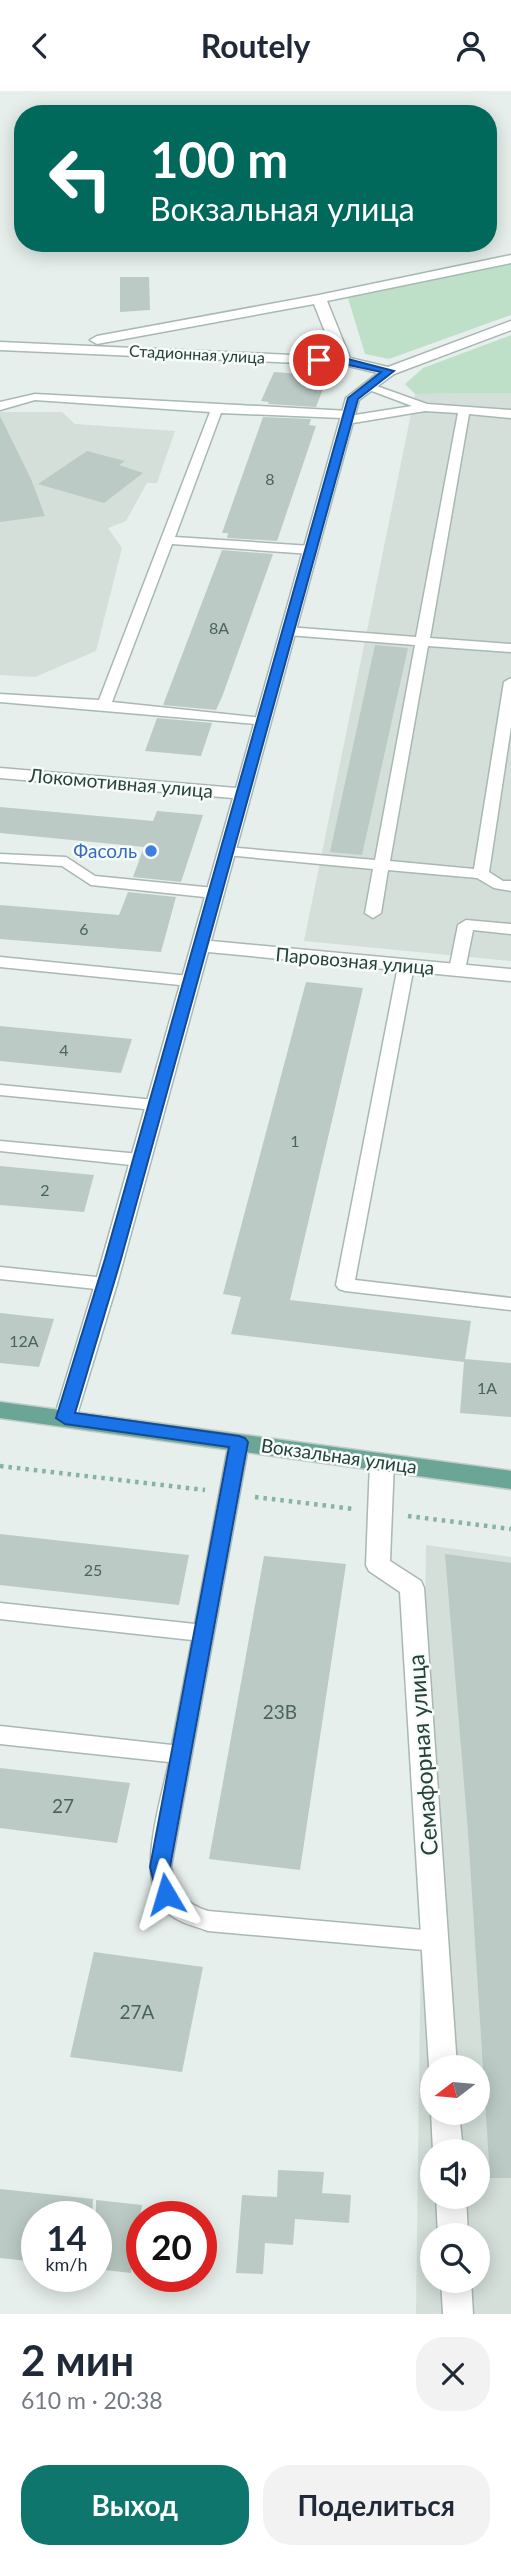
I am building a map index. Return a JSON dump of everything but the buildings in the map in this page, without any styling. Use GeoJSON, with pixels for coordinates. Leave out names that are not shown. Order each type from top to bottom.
{"type":"FeatureCollection","features":[{"type":"Feature","properties":{"kind":"main road","name":"Вокзальная улица"},"geometry":{"type":"LineString","coordinates":[[0,1410],[511,1480]]}},
{"type":"Feature","properties":{"kind":"street"},"geometry":{"type":"LineString","coordinates":[[64,347],[319,299],[511,258]]}},
{"type":"Feature","properties":{"kind":"street"},"geometry":{"type":"LineString","coordinates":[[319,299],[344,361]]}},
{"type":"Feature","properties":{"kind":"street"},"geometry":{"type":"LineString","coordinates":[[65,1418],[106,1284],[353,398],[389,371],[511,325]]}},
{"type":"Feature","properties":{"kind":"street","name":"Стадионная улица"},"geometry":{"type":"LineString","coordinates":[[0,346],[344,361],[389,371]]}},
{"type":"Feature","properties":{"kind":"street","name":"Локомотивная улица"},"geometry":{"type":"LineString","coordinates":[[0,773],[243,793]]}},
{"type":"Feature","properties":{"kind":"street","name":"Паровозная улица"},"geometry":{"type":"LineString","coordinates":[[200,946],[511,975]]}},
{"type":"Feature","properties":{"kind":"street","name":"Семафорная улица"},"geometry":{"type":"LineString","coordinates":[[382,1462],[378,1565],[412,1588],[442,2055]]}},
{"type":"Feature","properties":{"kind":"street"},"geometry":{"type":"LineString","coordinates":[[457,2293],[458,2314]]}},
{"type":"Feature","properties":{"kind":"lane"},"geometry":{"type":"LineString","coordinates":[[368,386],[425,407],[511,414]]}},
{"type":"Feature","properties":{"kind":"lane"},"geometry":{"type":"LineString","coordinates":[[0,406],[35,397],[348,417],[425,407]]}},
{"type":"Feature","properties":{"kind":"lane"},"geometry":{"type":"LineString","coordinates":[[104,705],[217,409]]}},
{"type":"Feature","properties":{"kind":"lane"},"geometry":{"type":"LineString","coordinates":[[373,913],[464,412]]}},
{"type":"Feature","properties":{"kind":"lane"},"geometry":{"type":"LineString","coordinates":[[167,540],[311,550]]}},
{"type":"Feature","properties":{"kind":"lane"},"geometry":{"type":"LineString","coordinates":[[288,631],[511,648]]}},
{"type":"Feature","properties":{"kind":"lane"},"geometry":{"type":"LineString","coordinates":[[481,874],[511,682]]}},
{"type":"Feature","properties":{"kind":"lane"},"geometry":{"type":"LineString","coordinates":[[0,698],[104,705],[262,722]]}},
{"type":"Feature","properties":{"kind":"lane"},"geometry":{"type":"LineString","coordinates":[[226,851],[481,874],[499,885],[511,886]]}},
{"type":"Feature","properties":{"kind":"lane"},"geometry":{"type":"LineString","coordinates":[[0,858],[66,862],[91,880],[215,893]]}},
{"type":"Feature","properties":{"kind":"lane"},"geometry":{"type":"LineString","coordinates":[[457,970],[466,925],[511,929]]}},
{"type":"Feature","properties":{"kind":"lane"},"geometry":{"type":"LineString","coordinates":[[0,962],[190,981]]}},
{"type":"Feature","properties":{"kind":"lane"},"geometry":{"type":"LineString","coordinates":[[406,966],[345,1285],[511,1304]]}},
{"type":"Feature","properties":{"kind":"lane"},"geometry":{"type":"LineString","coordinates":[[0,1090],[155,1105]]}},
{"type":"Feature","properties":{"kind":"lane"},"geometry":{"type":"LineString","coordinates":[[0,1146],[141,1160]]}},
{"type":"Feature","properties":{"kind":"lane"},"geometry":{"type":"LineString","coordinates":[[0,1273],[106,1284]]}},
{"type":"Feature","properties":{"kind":"lane"},"geometry":{"type":"LineString","coordinates":[[239,1442],[160,1867],[166,1894],[180,1912],[208,1921],[435,1941]]}},
{"type":"Feature","properties":{"kind":"lane"},"geometry":{"type":"LineString","coordinates":[[0,1611],[203,1633]]}},
{"type":"Feature","properties":{"kind":"lane"},"geometry":{"type":"LineString","coordinates":[[0,1735],[182,1755]]}},
{"type":"Feature","properties":{"kind":"shaded area"},"geometry":{"type":"Polygon","coordinates":[[[511,393],[511,961],[304,941],[415,394],[511,393]]]}},
{"type":"Feature","properties":{"kind":"shaded area"},"geometry":{"type":"Polygon","coordinates":[[[0,412],[62,412],[75,424],[175,431],[157,483],[147,483],[126,521],[108,528],[122,548],[96,651],[35,677],[0,675],[0,412]]]}},
{"type":"Feature","properties":{"kind":"shaded area"},"geometry":{"type":"Polygon","coordinates":[[[426,1545],[511,1557],[511,2314],[416,2314],[426,1545]]]}},
{"type":"Feature","properties":{"kind":"green space"},"geometry":{"type":"Polygon","coordinates":[[[511,263],[511,315],[389,359],[365,354],[348,298],[511,263]]]}},
{"type":"Feature","properties":{"kind":"green space"},"geometry":{"type":"Polygon","coordinates":[[[511,335],[511,393],[415,394],[405,384],[423,368],[511,335]]]}},
{"type":"Feature","properties":{"kind":"place","name":"Фасоль"},"geometry":{"type":"Point","coordinates":[151,851]}},
{"type":"Feature","properties":{"kind":"route"},"geometry":{"type":"LineString","coordinates":[[166,1894],[160,1867],[239,1442],[65,1418],[113,1259],[353,398],[389,371],[344,361],[319,360]]}}]}
